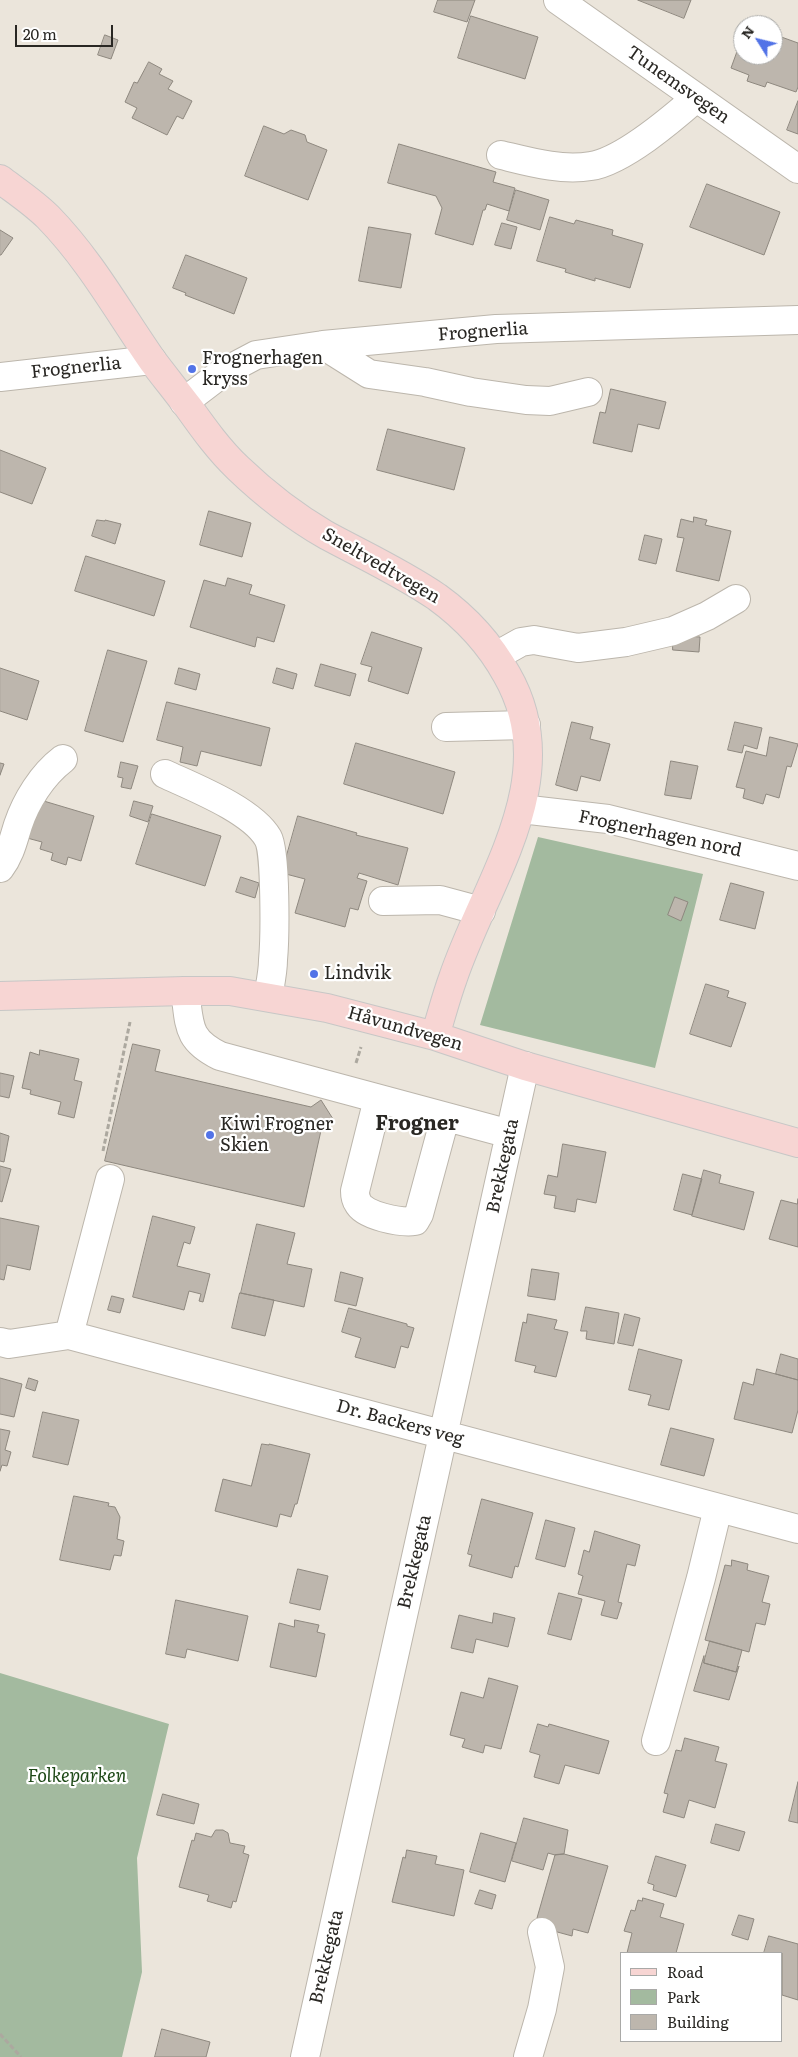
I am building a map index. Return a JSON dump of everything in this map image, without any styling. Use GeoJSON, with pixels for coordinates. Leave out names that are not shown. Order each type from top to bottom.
{"type":"FeatureCollection","features":[{"type":"Feature","properties":{"kind":"main road","name":"Sneltvedtvegen"},"geometry":{"type":"LineString","coordinates":[[0,179],[46,216],[71,244],[99,278],[152,360],[213,442],[238,468],[268,494],[324,533],[403,575],[437,597],[459,615],[496,656],[512,682],[526,725],[529,753],[528,781],[508,847],[453,976],[436,1036]]}},
{"type":"Feature","properties":{"kind":"main road","name":"Håvundvegen"},"geometry":{"type":"LineString","coordinates":[[0,996],[185,990],[230,991],[369,1018],[436,1036],[525,1066],[798,1143]]}},
{"type":"Feature","properties":{"kind":"street","name":"Tunemsvegen"},"geometry":{"type":"LineString","coordinates":[[558,0],[798,169]]}},
{"type":"Feature","properties":{"kind":"street"},"geometry":{"type":"LineString","coordinates":[[501,155],[551,166],[592,166],[616,157],[664,126],[696,98]]}},
{"type":"Feature","properties":{"kind":"street","name":"Frognerlia"},"geometry":{"type":"LineString","coordinates":[[184,402],[222,373],[256,355],[323,345],[496,329],[798,320]]}},
{"type":"Feature","properties":{"kind":"street"},"geometry":{"type":"LineString","coordinates":[[323,345],[369,374],[526,400],[550,401],[588,392]]}},
{"type":"Feature","properties":{"kind":"street","name":"Frognerlia"},"geometry":{"type":"LineString","coordinates":[[0,377],[152,360]]}},
{"type":"Feature","properties":{"kind":"street"},"geometry":{"type":"LineString","coordinates":[[496,656],[521,642],[534,640],[578,648],[626,642],[673,631],[707,616],[736,600]]}},
{"type":"Feature","properties":{"kind":"street"},"geometry":{"type":"LineString","coordinates":[[446,727],[526,725]]}},
{"type":"Feature","properties":{"kind":"street"},"geometry":{"type":"LineString","coordinates":[[0,868],[8,858],[18,823],[29,798],[54,766],[63,759]]}},
{"type":"Feature","properties":{"kind":"street"},"geometry":{"type":"LineString","coordinates":[[165,774],[227,804],[256,824],[268,838],[273,858],[273,960],[268,998]]}},
{"type":"Feature","properties":{"kind":"street","name":"Frognerhagen nord"},"geometry":{"type":"LineString","coordinates":[[521,809],[608,819],[798,866]]}},
{"type":"Feature","properties":{"kind":"street"},"geometry":{"type":"LineString","coordinates":[[383,901],[440,900],[481,911]]}},
{"type":"Feature","properties":{"kind":"street"},"geometry":{"type":"LineString","coordinates":[[185,990],[190,1031],[203,1048],[220,1056],[510,1134]]}},
{"type":"Feature","properties":{"kind":"street","name":"Brekkegata"},"geometry":{"type":"LineString","coordinates":[[304,2057],[525,1066]]}},
{"type":"Feature","properties":{"kind":"street"},"geometry":{"type":"LineString","coordinates":[[378,1100],[355,1191],[358,1203],[366,1212],[405,1222],[415,1221],[419,1214],[445,1118]]}},
{"type":"Feature","properties":{"kind":"street"},"geometry":{"type":"LineString","coordinates":[[69,1336],[110,1179]]}},
{"type":"Feature","properties":{"kind":"street","name":"Dr. Backers veg"},"geometry":{"type":"LineString","coordinates":[[0,1342],[8,1344],[69,1336],[798,1529]]}},
{"type":"Feature","properties":{"kind":"street"},"geometry":{"type":"LineString","coordinates":[[656,1741],[701,1578],[718,1508]]}},
{"type":"Feature","properties":{"kind":"street"},"geometry":{"type":"LineString","coordinates":[[528,2057],[542,2009],[550,1967],[542,1932]]}},
{"type":"Feature","properties":{"kind":"path"},"geometry":{"type":"LineString","coordinates":[[110,1179],[101,1162],[136,992]]}},
{"type":"Feature","properties":{"kind":"path"},"geometry":{"type":"LineString","coordinates":[[348,1091],[369,1018]]}},
{"type":"Feature","properties":{"kind":"path"},"geometry":{"type":"LineString","coordinates":[[0,2034],[21,2057]]}},
{"type":"Feature","properties":{"kind":"green space"},"geometry":{"type":"Polygon","coordinates":[[[538,837],[703,874],[655,1068],[480,1025],[538,837]]]}},
{"type":"Feature","properties":{"kind":"green space","name":"Folkeparken"},"geometry":{"type":"Polygon","coordinates":[[[0,1673],[169,1724],[137,1858],[142,1972],[122,2057],[0,2057],[0,1673]]]}},
{"type":"Feature","properties":{"kind":"building"},"geometry":{"type":"Polygon","coordinates":[[[438,0],[475,0],[467,22],[434,12],[438,0]]]}},
{"type":"Feature","properties":{"kind":"building"},"geometry":{"type":"Polygon","coordinates":[[[638,0],[691,0],[684,18],[638,0]]]}},
{"type":"Feature","properties":{"kind":"building"},"geometry":{"type":"Polygon","coordinates":[[[471,16],[538,37],[525,79],[458,58],[471,16]]]}},
{"type":"Feature","properties":{"kind":"building"},"geometry":{"type":"Polygon","coordinates":[[[105,35],[118,40],[111,59],[98,55],[105,35]]]}},
{"type":"Feature","properties":{"kind":"building"},"geometry":{"type":"Polygon","coordinates":[[[783,38],[798,43],[798,87],[796,92],[767,82],[765,87],[747,81],[749,75],[731,68],[733,62],[733,65],[783,65],[783,38]]]}},
{"type":"Feature","properties":{"kind":"building"},"geometry":{"type":"Polygon","coordinates":[[[149,62],[162,69],[159,74],[173,81],[168,89],[192,101],[183,119],[177,116],[167,135],[132,118],[137,108],[125,102],[134,82],[137,83],[149,62]]]}},
{"type":"Feature","properties":{"kind":"building"},"geometry":{"type":"Polygon","coordinates":[[[798,101],[798,134],[787,130],[798,101]]]}},
{"type":"Feature","properties":{"kind":"building"},"geometry":{"type":"Polygon","coordinates":[[[264,126],[284,134],[291,130],[305,135],[307,142],[327,150],[308,200],[245,176],[264,126]]]}},
{"type":"Feature","properties":{"kind":"building"},"geometry":{"type":"Polygon","coordinates":[[[399,144],[496,172],[493,182],[515,188],[509,211],[487,204],[485,210],[483,210],[473,245],[435,234],[442,208],[436,196],[388,183],[399,144]]]}},
{"type":"Feature","properties":{"kind":"building"},"geometry":{"type":"Polygon","coordinates":[[[707,184],[780,212],[764,255],[690,227],[707,184]]]}},
{"type":"Feature","properties":{"kind":"building"},"geometry":{"type":"Polygon","coordinates":[[[516,190],[549,200],[540,230],[507,220],[516,190]]]}},
{"type":"Feature","properties":{"kind":"building"},"geometry":{"type":"Polygon","coordinates":[[[550,217],[574,224],[576,220],[613,230],[612,235],[643,244],[630,288],[595,278],[595,281],[565,272],[566,269],[537,261],[550,217]]]}},
{"type":"Feature","properties":{"kind":"building"},"geometry":{"type":"Polygon","coordinates":[[[502,223],[517,227],[511,249],[495,245],[502,223]]]}},
{"type":"Feature","properties":{"kind":"building"},"geometry":{"type":"Polygon","coordinates":[[[369,227],[411,234],[401,288],[359,281],[369,227]]]}},
{"type":"Feature","properties":{"kind":"building"},"geometry":{"type":"Polygon","coordinates":[[[0,230],[13,238],[1,255],[0,255],[0,230]]]}},
{"type":"Feature","properties":{"kind":"building"},"geometry":{"type":"Polygon","coordinates":[[[186,255],[247,278],[234,314],[185,295],[186,293],[173,288],[186,255]]]}},
{"type":"Feature","properties":{"kind":"building"},"geometry":{"type":"Polygon","coordinates":[[[611,389],[666,402],[659,429],[638,424],[632,452],[593,443],[600,412],[605,413],[611,389]]]}},
{"type":"Feature","properties":{"kind":"building"},"geometry":{"type":"Polygon","coordinates":[[[388,429],[465,448],[454,490],[377,470],[388,429]]]}},
{"type":"Feature","properties":{"kind":"building"},"geometry":{"type":"Polygon","coordinates":[[[0,450],[46,468],[32,504],[0,492],[0,450]]]}},
{"type":"Feature","properties":{"kind":"building"},"geometry":{"type":"Polygon","coordinates":[[[209,511],[251,523],[242,557],[200,545],[209,511]]]}},
{"type":"Feature","properties":{"kind":"building"},"geometry":{"type":"Polygon","coordinates":[[[694,517],[707,520],[705,525],[731,531],[719,581],[676,571],[684,538],[677,537],[681,519],[693,522],[694,517]]]}},
{"type":"Feature","properties":{"kind":"building"},"geometry":{"type":"Polygon","coordinates":[[[97,520],[121,524],[115,544],[92,536],[97,520]]]}},
{"type":"Feature","properties":{"kind":"building"},"geometry":{"type":"Polygon","coordinates":[[[645,535],[662,539],[656,564],[639,560],[645,535]]]}},
{"type":"Feature","properties":{"kind":"building"},"geometry":{"type":"Polygon","coordinates":[[[86,556],[165,581],[154,616],[75,591],[86,556]]]}},
{"type":"Feature","properties":{"kind":"building"},"geometry":{"type":"Polygon","coordinates":[[[228,578],[252,585],[249,594],[285,605],[274,642],[257,637],[255,647],[190,627],[204,580],[225,586],[228,578]]]}},
{"type":"Feature","properties":{"kind":"building"},"geometry":{"type":"Polygon","coordinates":[[[372,632],[422,648],[408,694],[368,681],[372,667],[361,664],[372,632]]]}},
{"type":"Feature","properties":{"kind":"building"},"geometry":{"type":"Polygon","coordinates":[[[673,635],[700,637],[699,652],[673,650],[673,635]]]}},
{"type":"Feature","properties":{"kind":"building"},"geometry":{"type":"Polygon","coordinates":[[[108,650],[147,661],[123,742],[85,731],[108,650]]]}},
{"type":"Feature","properties":{"kind":"building"},"geometry":{"type":"Polygon","coordinates":[[[321,664],[356,674],[350,696],[315,686],[321,664]]]}},
{"type":"Feature","properties":{"kind":"building"},"geometry":{"type":"Polygon","coordinates":[[[0,668],[39,681],[27,720],[0,711],[0,668]]]}},
{"type":"Feature","properties":{"kind":"building"},"geometry":{"type":"Polygon","coordinates":[[[179,668],[200,674],[196,690],[175,684],[179,668]]]}},
{"type":"Feature","properties":{"kind":"building"},"geometry":{"type":"Polygon","coordinates":[[[277,668],[297,674],[293,689],[273,683],[277,668]]]}},
{"type":"Feature","properties":{"kind":"building"},"geometry":{"type":"Polygon","coordinates":[[[167,702],[270,728],[261,766],[201,751],[197,766],[180,762],[183,747],[157,740],[167,702]]]}},
{"type":"Feature","properties":{"kind":"building"},"geometry":{"type":"Polygon","coordinates":[[[572,722],[593,727],[590,739],[610,744],[600,781],[581,776],[577,791],[556,785],[572,722]]]}},
{"type":"Feature","properties":{"kind":"building"},"geometry":{"type":"Polygon","coordinates":[[[735,722],[762,728],[757,749],[744,745],[742,753],[728,750],[735,722]]]}},
{"type":"Feature","properties":{"kind":"building"},"geometry":{"type":"Polygon","coordinates":[[[770,737],[798,744],[791,767],[787,766],[779,798],[766,794],[763,804],[743,798],[745,789],[736,787],[746,751],[766,756],[770,737]]]}},
{"type":"Feature","properties":{"kind":"building"},"geometry":{"type":"Polygon","coordinates":[[[356,743],[455,772],[443,814],[344,784],[356,743]]]}},
{"type":"Feature","properties":{"kind":"building"},"geometry":{"type":"Polygon","coordinates":[[[671,761],[698,766],[691,799],[665,795],[671,761]]]}},
{"type":"Feature","properties":{"kind":"building"},"geometry":{"type":"Polygon","coordinates":[[[121,762],[138,766],[131,789],[121,787],[123,778],[118,777],[121,762]]]}},
{"type":"Feature","properties":{"kind":"building"},"geometry":{"type":"Polygon","coordinates":[[[0,763],[4,764],[0,775],[0,763]]]}},
{"type":"Feature","properties":{"kind":"building"},"geometry":{"type":"Polygon","coordinates":[[[37,799],[94,816],[81,861],[68,857],[66,865],[51,860],[53,853],[40,849],[42,842],[27,838],[37,799]]]}},
{"type":"Feature","properties":{"kind":"building"},"geometry":{"type":"Polygon","coordinates":[[[134,801],[153,806],[148,822],[130,816],[134,801]]]}},
{"type":"Feature","properties":{"kind":"building"},"geometry":{"type":"Polygon","coordinates":[[[152,814],[221,836],[205,886],[136,864],[152,814]]]}},
{"type":"Feature","properties":{"kind":"building"},"geometry":{"type":"Polygon","coordinates":[[[298,816],[357,833],[356,835],[408,848],[398,885],[359,873],[357,878],[367,881],[358,910],[350,908],[345,927],[295,913],[305,879],[282,873],[298,816]]]}},
{"type":"Feature","properties":{"kind":"building"},"geometry":{"type":"Polygon","coordinates":[[[241,877],[259,883],[255,898],[236,892],[241,877]]]}},
{"type":"Feature","properties":{"kind":"building"},"geometry":{"type":"Polygon","coordinates":[[[731,883],[764,892],[755,929],[720,920],[731,883]]]}},
{"type":"Feature","properties":{"kind":"building"},"geometry":{"type":"Polygon","coordinates":[[[675,897],[688,902],[681,921],[668,915],[675,897]]]}},
{"type":"Feature","properties":{"kind":"building"},"geometry":{"type":"Polygon","coordinates":[[[706,984],[729,991],[727,997],[746,1003],[731,1047],[690,1034],[706,984]]]}},
{"type":"Feature","properties":{"kind":"building"},"geometry":{"type":"Polygon","coordinates":[[[133,1044],[160,1050],[155,1071],[311,1107],[321,1100],[333,1119],[322,1126],[304,1207],[105,1161],[133,1044]]]}},
{"type":"Feature","properties":{"kind":"building"},"geometry":{"type":"Polygon","coordinates":[[[40,1050],[79,1059],[74,1080],[82,1082],[74,1118],[58,1114],[61,1102],[30,1094],[31,1090],[22,1088],[30,1052],[39,1055],[40,1050]]]}},
{"type":"Feature","properties":{"kind":"building"},"geometry":{"type":"Polygon","coordinates":[[[0,1073],[14,1076],[9,1098],[0,1096],[0,1073]]]}},
{"type":"Feature","properties":{"kind":"building"},"geometry":{"type":"Polygon","coordinates":[[[0,1133],[9,1136],[4,1162],[0,1161],[0,1133]]]}},
{"type":"Feature","properties":{"kind":"building"},"geometry":{"type":"Polygon","coordinates":[[[563,1144],[606,1152],[596,1203],[577,1199],[575,1212],[554,1208],[556,1196],[544,1194],[548,1175],[557,1177],[563,1144]]]}},
{"type":"Feature","properties":{"kind":"building"},"geometry":{"type":"Polygon","coordinates":[[[0,1166],[11,1169],[2,1202],[0,1201],[0,1166]]]}},
{"type":"Feature","properties":{"kind":"building"},"geometry":{"type":"Polygon","coordinates":[[[704,1170],[721,1175],[719,1183],[754,1192],[744,1230],[692,1216],[704,1170]]]}},
{"type":"Feature","properties":{"kind":"building"},"geometry":{"type":"Polygon","coordinates":[[[683,1174],[702,1179],[692,1215],[674,1210],[683,1174]]]}},
{"type":"Feature","properties":{"kind":"building"},"geometry":{"type":"Polygon","coordinates":[[[798,1199],[798,1247],[769,1239],[781,1200],[797,1204],[798,1199]]]}},
{"type":"Feature","properties":{"kind":"building"},"geometry":{"type":"Polygon","coordinates":[[[153,1216],[195,1227],[190,1244],[184,1242],[177,1266],[210,1274],[203,1302],[199,1301],[201,1294],[189,1291],[184,1310],[133,1297],[153,1216]]]}},
{"type":"Feature","properties":{"kind":"building"},"geometry":{"type":"Polygon","coordinates":[[[0,1218],[39,1226],[30,1270],[7,1265],[4,1280],[0,1279],[0,1218]]]}},
{"type":"Feature","properties":{"kind":"building"},"geometry":{"type":"Polygon","coordinates":[[[257,1224],[295,1233],[287,1264],[312,1269],[304,1307],[241,1293],[257,1224]]]}},
{"type":"Feature","properties":{"kind":"building"},"geometry":{"type":"Polygon","coordinates":[[[532,1269],[559,1273],[555,1300],[528,1296],[532,1269]]]}},
{"type":"Feature","properties":{"kind":"building"},"geometry":{"type":"Polygon","coordinates":[[[341,1272],[363,1278],[356,1306],[335,1301],[341,1272]]]}},
{"type":"Feature","properties":{"kind":"building"},"geometry":{"type":"Polygon","coordinates":[[[240,1293],[274,1300],[265,1336],[232,1328],[240,1293]]]}},
{"type":"Feature","properties":{"kind":"building"},"geometry":{"type":"Polygon","coordinates":[[[112,1296],[124,1299],[120,1313],[108,1310],[112,1296]]]}},
{"type":"Feature","properties":{"kind":"building"},"geometry":{"type":"Polygon","coordinates":[[[586,1307],[619,1313],[614,1344],[586,1339],[587,1331],[581,1331],[586,1307]]]}},
{"type":"Feature","properties":{"kind":"building"},"geometry":{"type":"Polygon","coordinates":[[[349,1308],[407,1324],[407,1326],[414,1328],[408,1348],[401,1346],[395,1368],[355,1357],[361,1338],[342,1332],[349,1308]]]}},
{"type":"Feature","properties":{"kind":"building"},"geometry":{"type":"Polygon","coordinates":[[[528,1314],[557,1320],[554,1329],[568,1332],[556,1377],[534,1372],[536,1366],[515,1361],[523,1322],[526,1323],[528,1314]]]}},
{"type":"Feature","properties":{"kind":"building"},"geometry":{"type":"Polygon","coordinates":[[[625,1314],[640,1318],[633,1346],[618,1343],[625,1314]]]}},
{"type":"Feature","properties":{"kind":"building"},"geometry":{"type":"Polygon","coordinates":[[[639,1349],[682,1360],[669,1410],[648,1405],[651,1395],[629,1390],[639,1349]]]}},
{"type":"Feature","properties":{"kind":"building"},"geometry":{"type":"Polygon","coordinates":[[[781,1354],[798,1359],[798,1380],[776,1374],[781,1354]]]}},
{"type":"Feature","properties":{"kind":"building"},"geometry":{"type":"Polygon","coordinates":[[[757,1369],[798,1380],[798,1410],[792,1433],[734,1419],[743,1382],[753,1385],[757,1369]]]}},
{"type":"Feature","properties":{"kind":"building"},"geometry":{"type":"Polygon","coordinates":[[[0,1378],[22,1384],[14,1417],[0,1414],[0,1378]]]}},
{"type":"Feature","properties":{"kind":"building"},"geometry":{"type":"Polygon","coordinates":[[[29,1378],[38,1381],[35,1391],[26,1388],[29,1378]]]}},
{"type":"Feature","properties":{"kind":"building"},"geometry":{"type":"Polygon","coordinates":[[[43,1412],[79,1420],[68,1465],[33,1457],[43,1412]]]}},
{"type":"Feature","properties":{"kind":"building"},"geometry":{"type":"Polygon","coordinates":[[[671,1428],[714,1439],[704,1476],[661,1465],[671,1428]]]}},
{"type":"Feature","properties":{"kind":"building"},"geometry":{"type":"Polygon","coordinates":[[[0,1429],[10,1431],[5,1450],[11,1452],[7,1466],[2,1465],[0,1471],[0,1429]]]}},
{"type":"Feature","properties":{"kind":"building"},"geometry":{"type":"Polygon","coordinates":[[[262,1444],[310,1454],[297,1504],[295,1504],[291,1517],[280,1514],[277,1527],[215,1511],[223,1479],[251,1486],[262,1444]]]}},
{"type":"Feature","properties":{"kind":"building"},"geometry":{"type":"Polygon","coordinates":[[[74,1496],[109,1503],[108,1506],[115,1507],[120,1517],[117,1539],[124,1541],[121,1556],[114,1555],[110,1570],[60,1560],[74,1496]]]}},
{"type":"Feature","properties":{"kind":"building"},"geometry":{"type":"Polygon","coordinates":[[[482,1499],[533,1513],[518,1567],[515,1566],[512,1578],[469,1566],[472,1555],[468,1554],[482,1499]]]}},
{"type":"Feature","properties":{"kind":"building"},"geometry":{"type":"Polygon","coordinates":[[[546,1520],[575,1528],[565,1567],[536,1559],[546,1520]]]}},
{"type":"Feature","properties":{"kind":"building"},"geometry":{"type":"Polygon","coordinates":[[[595,1531],[640,1545],[635,1566],[627,1564],[618,1602],[622,1603],[617,1619],[601,1615],[605,1601],[578,1594],[583,1576],[578,1574],[584,1550],[589,1552],[595,1531]]]}},
{"type":"Feature","properties":{"kind":"building"},"geometry":{"type":"Polygon","coordinates":[[[732,1560],[748,1564],[747,1570],[769,1576],[762,1602],[770,1604],[765,1625],[756,1623],[749,1652],[705,1640],[725,1565],[731,1566],[732,1560]]]}},
{"type":"Feature","properties":{"kind":"building"},"geometry":{"type":"Polygon","coordinates":[[[298,1569],[328,1576],[320,1610],[290,1603],[298,1569]]]}},
{"type":"Feature","properties":{"kind":"building"},"geometry":{"type":"Polygon","coordinates":[[[559,1593],[582,1599],[571,1640],[548,1634],[559,1593]]]}},
{"type":"Feature","properties":{"kind":"building"},"geometry":{"type":"Polygon","coordinates":[[[176,1600],[248,1616],[238,1661],[187,1649],[185,1658],[166,1654],[176,1600]]]}},
{"type":"Feature","properties":{"kind":"building"},"geometry":{"type":"Polygon","coordinates":[[[494,1613],[515,1618],[508,1647],[476,1639],[473,1653],[451,1648],[459,1615],[492,1623],[494,1613]]]}},
{"type":"Feature","properties":{"kind":"building"},"geometry":{"type":"Polygon","coordinates":[[[295,1620],[319,1625],[317,1632],[325,1634],[316,1677],[270,1667],[279,1623],[294,1627],[295,1620]]]}},
{"type":"Feature","properties":{"kind":"building"},"geometry":{"type":"Polygon","coordinates":[[[710,1641],[742,1650],[736,1672],[704,1663],[710,1641]]]}},
{"type":"Feature","properties":{"kind":"building"},"geometry":{"type":"Polygon","coordinates":[[[704,1656],[704,1663],[736,1672],[739,1666],[729,1700],[694,1691],[704,1656]]]}},
{"type":"Feature","properties":{"kind":"building"},"geometry":{"type":"Polygon","coordinates":[[[489,1678],[518,1686],[501,1749],[485,1745],[483,1753],[462,1747],[465,1739],[450,1735],[461,1692],[483,1698],[489,1678]]]}},
{"type":"Feature","properties":{"kind":"building"},"geometry":{"type":"Polygon","coordinates":[[[538,1724],[548,1727],[549,1724],[609,1741],[599,1774],[565,1765],[559,1784],[534,1777],[540,1755],[530,1752],[538,1724]]]}},
{"type":"Feature","properties":{"kind":"building"},"geometry":{"type":"Polygon","coordinates":[[[685,1738],[719,1747],[715,1761],[727,1764],[715,1808],[689,1800],[684,1818],[663,1812],[668,1794],[664,1793],[676,1750],[681,1751],[685,1738]]]}},
{"type":"Feature","properties":{"kind":"building"},"geometry":{"type":"Polygon","coordinates":[[[798,1782],[798,1823],[789,1821],[798,1782]]]}},
{"type":"Feature","properties":{"kind":"building"},"geometry":{"type":"Polygon","coordinates":[[[163,1794],[199,1804],[194,1824],[157,1815],[163,1794]]]}},
{"type":"Feature","properties":{"kind":"building"},"geometry":{"type":"Polygon","coordinates":[[[524,1818],[568,1830],[564,1854],[555,1855],[548,1853],[543,1870],[512,1861],[524,1818]]]}},
{"type":"Feature","properties":{"kind":"building"},"geometry":{"type":"Polygon","coordinates":[[[716,1824],[745,1832],[739,1851],[711,1843],[716,1824]]]}},
{"type":"Feature","properties":{"kind":"building"},"geometry":{"type":"Polygon","coordinates":[[[216,1830],[223,1830],[228,1833],[230,1843],[245,1846],[243,1853],[249,1855],[236,1902],[233,1901],[231,1908],[207,1901],[209,1895],[179,1887],[192,1840],[194,1841],[196,1833],[211,1837],[216,1830]]]}},
{"type":"Feature","properties":{"kind":"building"},"geometry":{"type":"Polygon","coordinates":[[[481,1833],[516,1843],[505,1882],[470,1872],[481,1833]]]}},
{"type":"Feature","properties":{"kind":"building"},"geometry":{"type":"Polygon","coordinates":[[[407,1850],[437,1856],[435,1864],[464,1870],[454,1916],[392,1902],[403,1857],[405,1858],[407,1850]]]}},
{"type":"Feature","properties":{"kind":"building"},"geometry":{"type":"Polygon","coordinates":[[[564,1854],[608,1866],[588,1933],[573,1929],[572,1936],[550,1930],[552,1923],[537,1918],[555,1855],[564,1854]]]}},
{"type":"Feature","properties":{"kind":"building"},"geometry":{"type":"Polygon","coordinates":[[[656,1856],[686,1865],[676,1897],[653,1890],[654,1885],[648,1883],[656,1856]]]}},
{"type":"Feature","properties":{"kind":"building"},"geometry":{"type":"Polygon","coordinates":[[[480,1890],[496,1895],[492,1909],[475,1904],[480,1890]]]}},
{"type":"Feature","properties":{"kind":"building"},"geometry":{"type":"Polygon","coordinates":[[[643,1898],[664,1904],[660,1917],[684,1924],[676,1952],[627,1952],[632,1933],[624,1931],[631,1910],[635,1911],[638,1900],[642,1901],[643,1898]]]}},
{"type":"Feature","properties":{"kind":"building"},"geometry":{"type":"Polygon","coordinates":[[[739,1915],[754,1919],[748,1940],[732,1935],[739,1915]]]}},
{"type":"Feature","properties":{"kind":"building"},"geometry":{"type":"Polygon","coordinates":[[[769,1936],[798,1944],[798,2000],[783,1995],[783,1952],[764,1952],[769,1936]]]}},
{"type":"Feature","properties":{"kind":"building"},"geometry":{"type":"Polygon","coordinates":[[[162,2029],[210,2042],[206,2057],[155,2057],[162,2029]]]}},
{"type":"Feature","properties":{"kind":"place","name":"Frognerhagen kryss"},"geometry":{"type":"Point","coordinates":[192,369]}},
{"type":"Feature","properties":{"kind":"place","name":"Lindvik"},"geometry":{"type":"Point","coordinates":[314,974]}},
{"type":"Feature","properties":{"kind":"place","name":"Kiwi Frogner Skien"},"geometry":{"type":"Point","coordinates":[210,1135]}},
{"type":"Feature","properties":{"kind":"district","name":"Frogner"},"geometry":{"type":"Point","coordinates":[417,1124]}}]}
